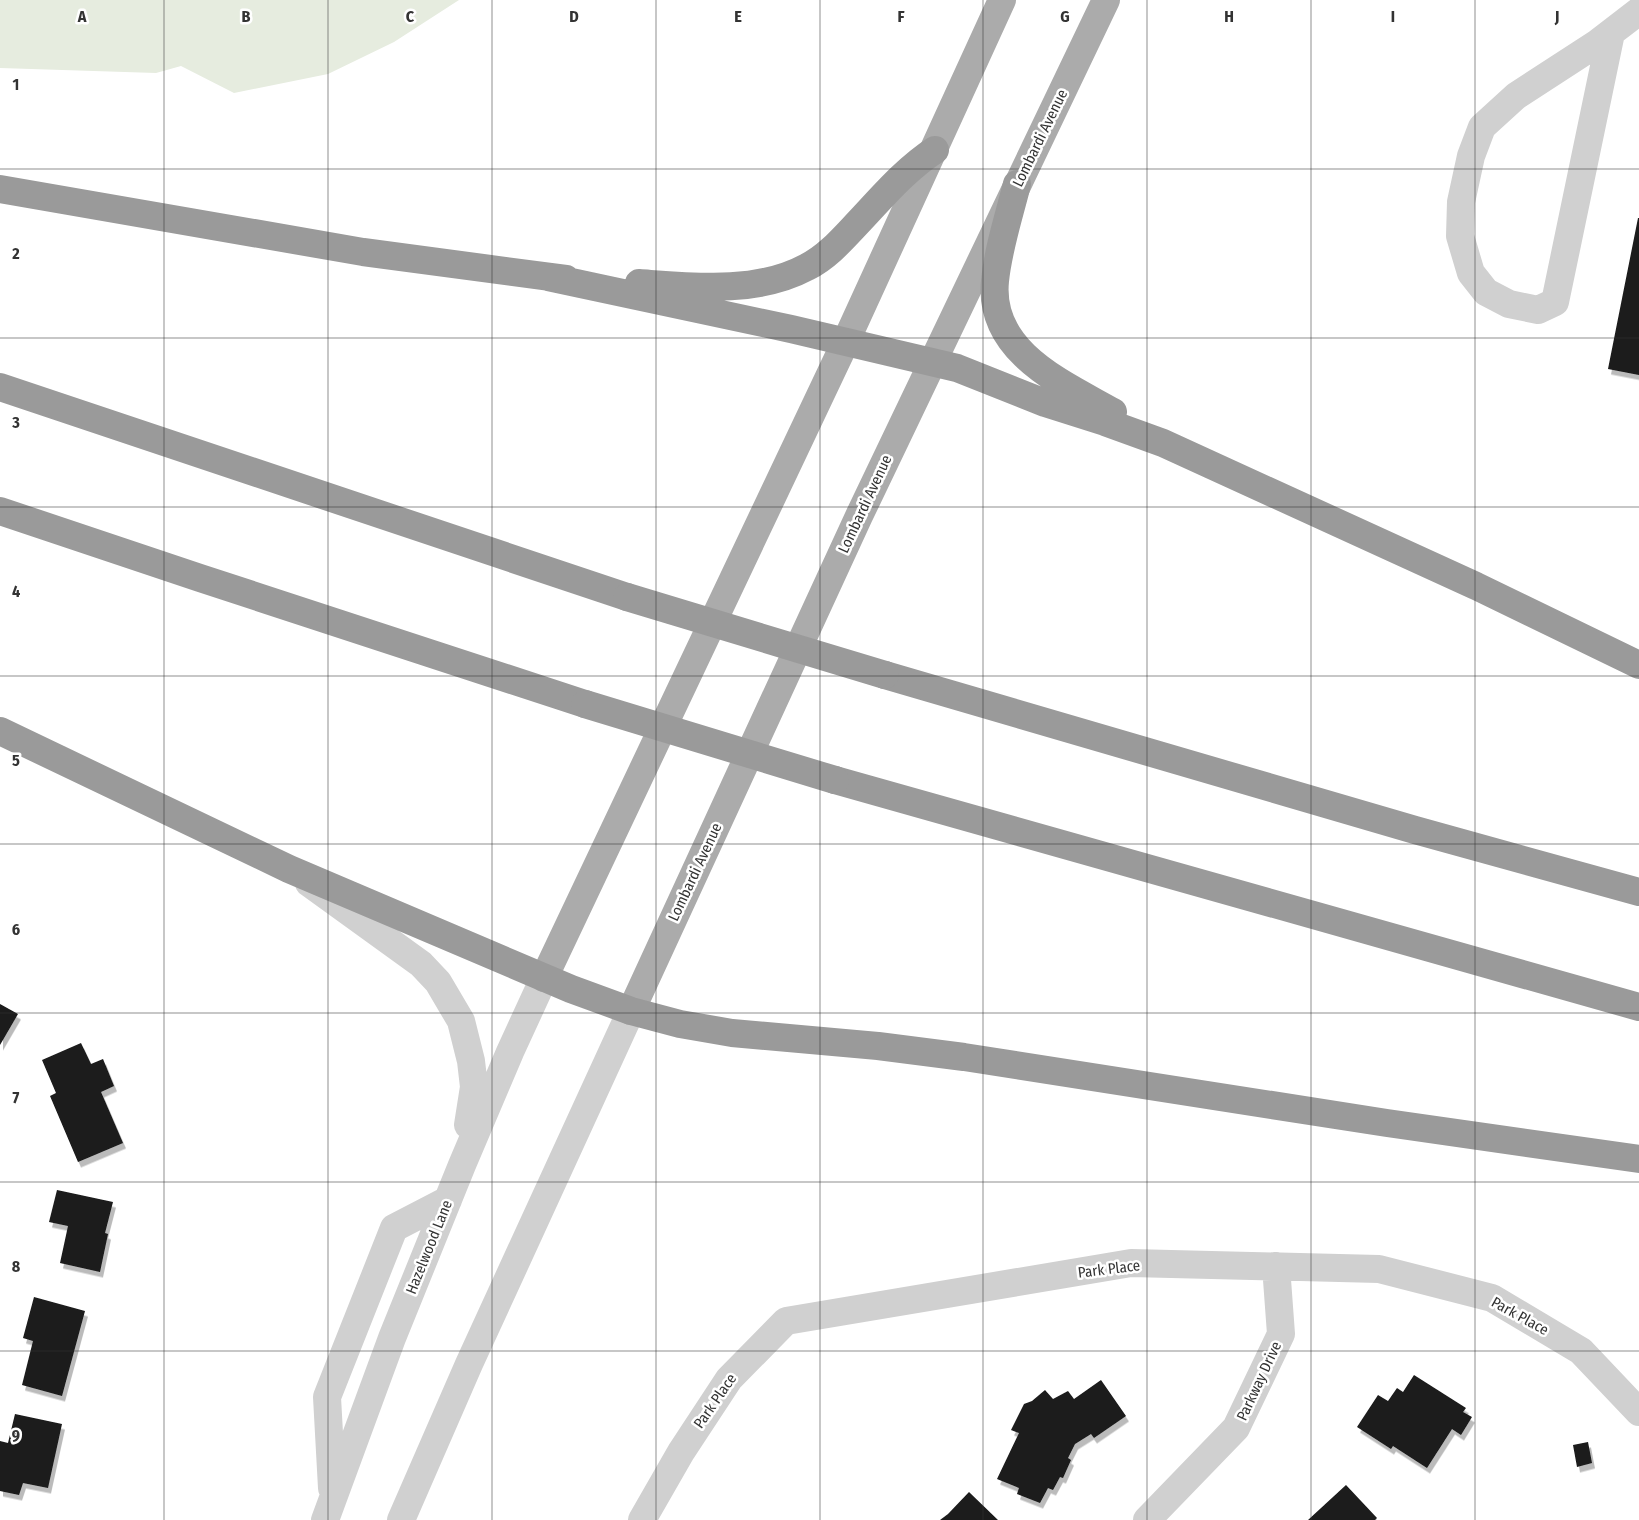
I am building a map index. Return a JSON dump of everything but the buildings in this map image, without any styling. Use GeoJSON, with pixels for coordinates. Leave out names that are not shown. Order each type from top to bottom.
{"type":"FeatureCollection","features":[{"type":"Feature","properties":{"kind":"highway"},"geometry":{"type":"LineString","coordinates":[[0,189],[363,252],[548,277],[708,287],[743,285],[776,279],[806,268],[832,250],[906,172],[935,150]]}},
{"type":"Feature","properties":{"kind":"highway"},"geometry":{"type":"LineString","coordinates":[[1017,184],[994,281],[995,304],[1006,333],[1019,350],[1043,371],[1163,443]]}},
{"type":"Feature","properties":{"kind":"highway"},"geometry":{"type":"LineString","coordinates":[[548,277],[846,341],[957,368],[1045,403],[1163,443],[1476,586],[1639,665]]}},
{"type":"Feature","properties":{"kind":"highway"},"geometry":{"type":"LineString","coordinates":[[0,388],[627,597],[885,675],[1415,830],[1639,892]]}},
{"type":"Feature","properties":{"kind":"highway"},"geometry":{"type":"LineString","coordinates":[[0,511],[585,704],[835,780],[1639,1007]]}},
{"type":"Feature","properties":{"kind":"highway"},"geometry":{"type":"LineString","coordinates":[[0,731],[289,869],[544,978],[631,1011],[680,1024],[732,1033],[878,1046],[964,1057],[1387,1123],[1639,1159]]}},
{"type":"Feature","properties":{"kind":"main road"},"geometry":{"type":"LineString","coordinates":[[544,978],[846,341],[1002,0]]}},
{"type":"Feature","properties":{"kind":"main road","name":"Lombardi Avenue"},"geometry":{"type":"LineString","coordinates":[[631,1011],[859,516],[1106,0]]}},
{"type":"Feature","properties":{"kind":"street"},"geometry":{"type":"LineString","coordinates":[[1611,33],[1555,302],[1538,310],[1509,304],[1486,292],[1471,273],[1460,236],[1461,202],[1471,156],[1482,127],[1516,96],[1596,44],[1639,11]]}},
{"type":"Feature","properties":{"kind":"street"},"geometry":{"type":"LineString","coordinates":[[289,869],[421,964],[438,982],[450,1001],[461,1021],[471,1061],[474,1087],[462,1166]]}},
{"type":"Feature","properties":{"kind":"street","name":"Hazelwood Lane"},"geometry":{"type":"LineString","coordinates":[[329,1510],[392,1338],[462,1166],[544,978]]}},
{"type":"Feature","properties":{"kind":"street"},"geometry":{"type":"LineString","coordinates":[[402,1520],[469,1364],[631,1011]]}},
{"type":"Feature","properties":{"kind":"street"},"geometry":{"type":"LineString","coordinates":[[329,1510],[327,1397],[394,1228],[448,1200]]}},
{"type":"Feature","properties":{"kind":"street","name":"Park Place"},"geometry":{"type":"LineString","coordinates":[[642,1520],[681,1452],[729,1379],[786,1321],[1131,1263],[1379,1269],[1492,1298],[1581,1351],[1639,1412]]}},
{"type":"Feature","properties":{"kind":"street","name":"Parkway Drive"},"geometry":{"type":"LineString","coordinates":[[1147,1520],[1236,1428],[1281,1334],[1276,1266]]}},
{"type":"Feature","properties":{"kind":"shaded area"},"geometry":{"type":"Polygon","coordinates":[[[0,0],[459,0],[394,42],[328,74],[234,93],[181,66],[156,73],[0,68],[0,0]]]}}]}
